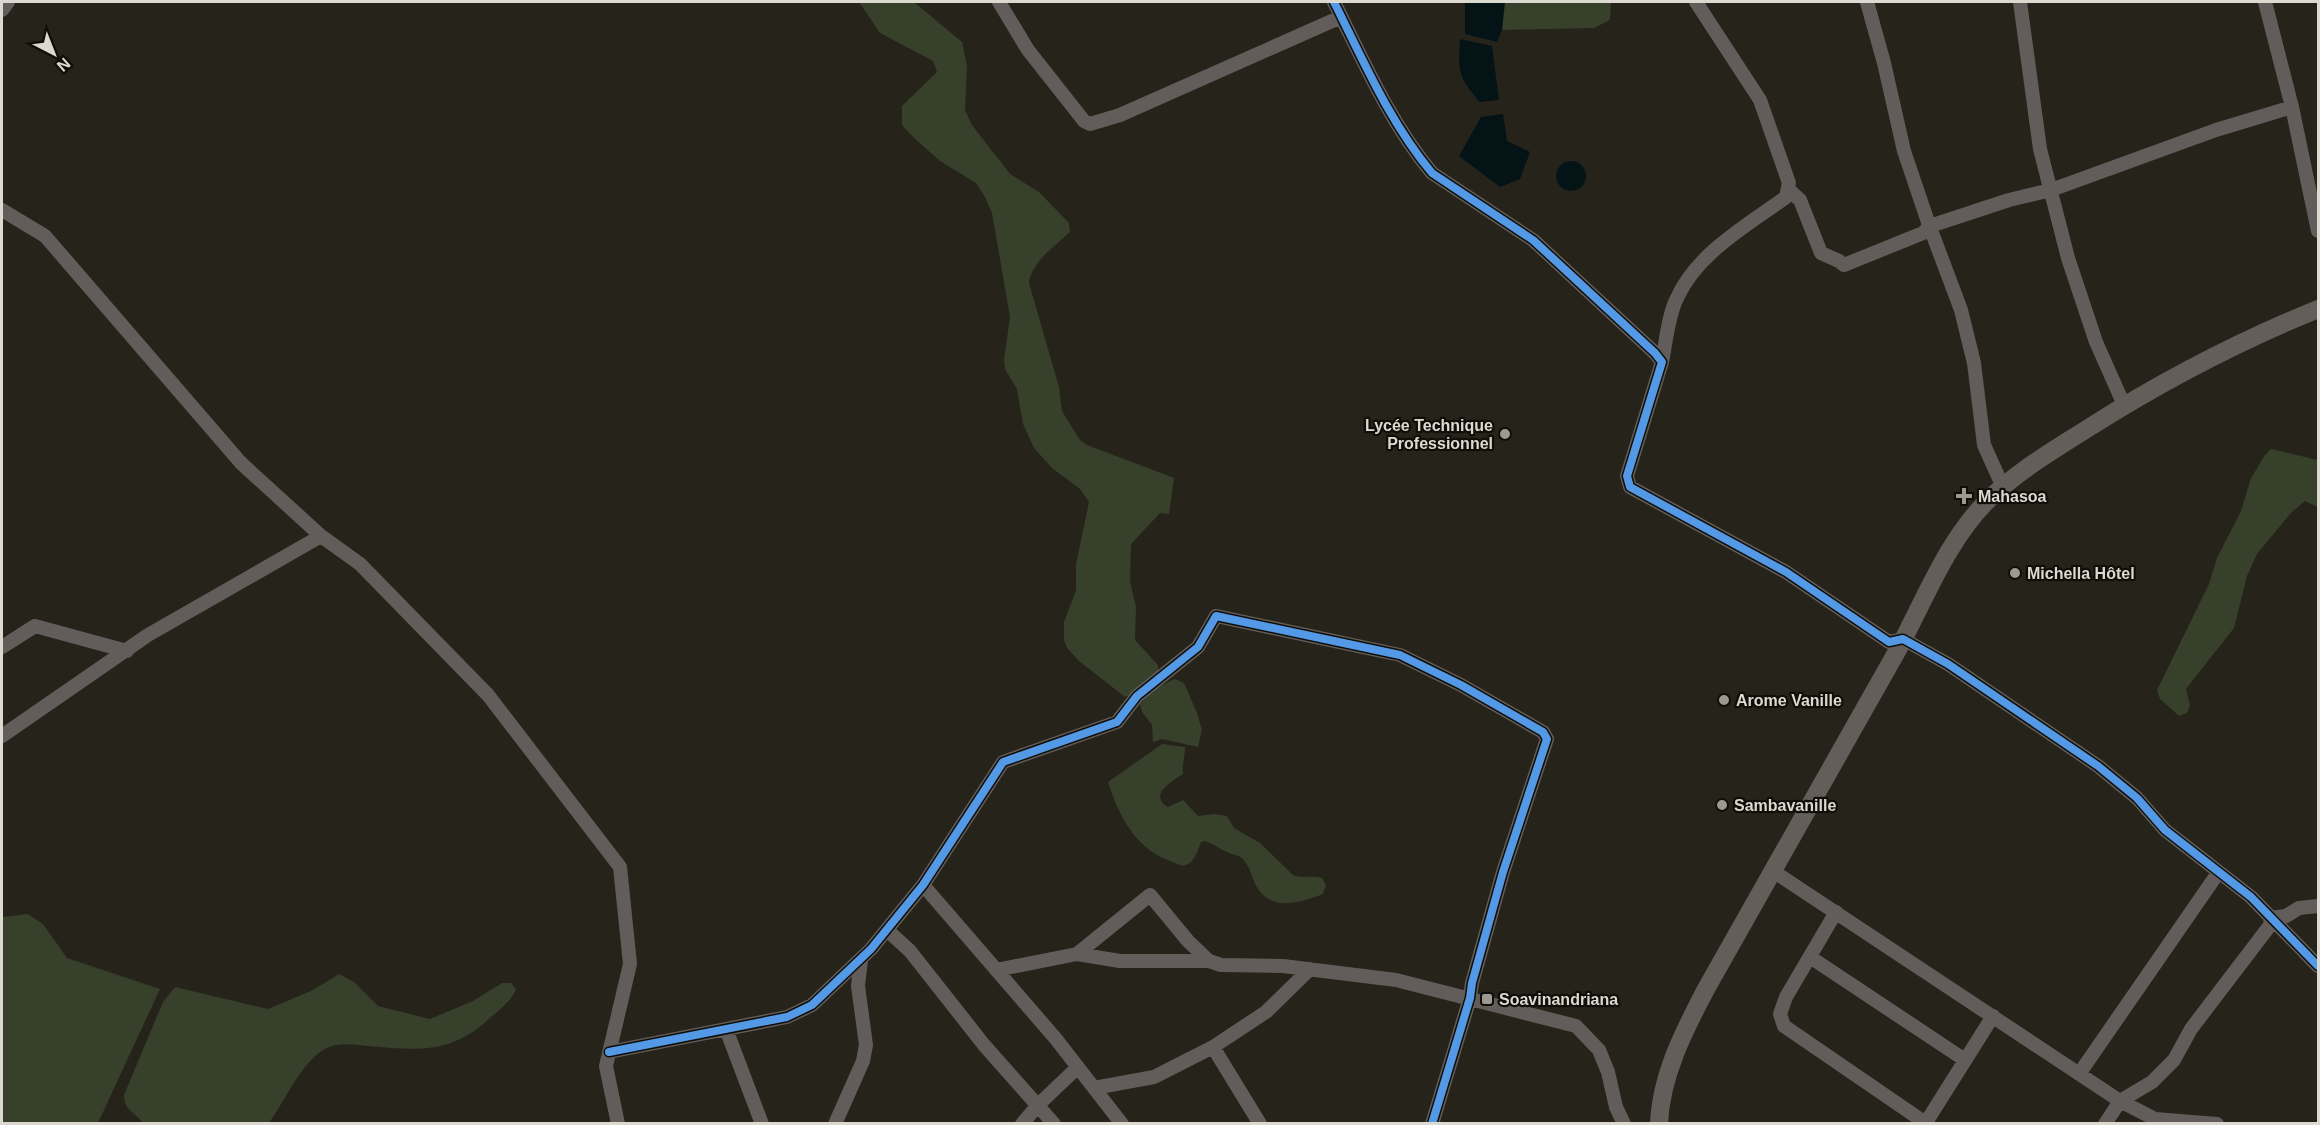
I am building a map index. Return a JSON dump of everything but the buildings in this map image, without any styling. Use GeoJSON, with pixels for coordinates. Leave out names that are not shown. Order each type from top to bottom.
{"type":"FeatureCollection","features":[{"type":"Feature","properties":{"kind":"main road"},"geometry":{"type":"LineString","coordinates":[[1659,1124],[1667,1077],[1680,1040],[1706,989],[1904,639],[1941,565],[1972,519],[2003,487],[2029,465],[2124,405],[2173,376],[2247,339],[2319,309]]}},
{"type":"Feature","properties":{"kind":"street"},"geometry":{"type":"LineString","coordinates":[[2,10],[8,2]]}},
{"type":"Feature","properties":{"kind":"street"},"geometry":{"type":"LineString","coordinates":[[999,2],[1028,50],[1084,121],[1090,124],[1120,115],[1341,17]]}},
{"type":"Feature","properties":{"kind":"street"},"geometry":{"type":"LineString","coordinates":[[1334,2],[1385,103],[1421,160],[1432,173],[1533,240],[1662,362]]}},
{"type":"Feature","properties":{"kind":"street"},"geometry":{"type":"LineString","coordinates":[[1696,2],[1760,100],[1789,183],[1786,197],[1705,259],[1686,281],[1676,299],[1662,362],[1627,476],[1630,488],[1786,572],[1889,642],[1904,639],[1947,664],[2098,766],[2137,798],[2164,830],[2251,897],[2319,966]]}},
{"type":"Feature","properties":{"kind":"street"},"geometry":{"type":"LineString","coordinates":[[1867,2],[1904,151],[1961,310],[1974,363],[1984,445],[2003,487]]}},
{"type":"Feature","properties":{"kind":"street"},"geometry":{"type":"LineString","coordinates":[[2020,2],[2040,149],[2068,258],[2096,342],[2124,405]]}},
{"type":"Feature","properties":{"kind":"street"},"geometry":{"type":"LineString","coordinates":[[2265,2],[2292,107],[2319,231]]}},
{"type":"Feature","properties":{"kind":"street"},"geometry":{"type":"LineString","coordinates":[[1788,189],[1800,200],[1821,253],[1844,265],[1923,233],[1930,226],[2009,200],[2051,190],[2216,130],[2292,107]]}},
{"type":"Feature","properties":{"kind":"street"},"geometry":{"type":"LineString","coordinates":[[2,210],[45,236],[241,463],[321,536],[360,564],[488,695],[620,867],[630,963],[606,1066],[618,1124]]}},
{"type":"Feature","properties":{"kind":"street"},"geometry":{"type":"LineString","coordinates":[[2,736],[127,651],[148,634],[321,536]]}},
{"type":"Feature","properties":{"kind":"street"},"geometry":{"type":"LineString","coordinates":[[609,1052],[787,1017],[812,1005],[861,960],[923,885],[1003,762],[1117,722],[1137,696],[1198,647],[1216,616],[1400,654],[1461,685],[1543,732],[1547,739],[1503,872],[1472,983],[1470,998],[1432,1124]]}},
{"type":"Feature","properties":{"kind":"street"},"geometry":{"type":"LineString","coordinates":[[2,647],[34,626],[127,651]]}},
{"type":"Feature","properties":{"kind":"street"},"geometry":{"type":"LineString","coordinates":[[1773,871],[2120,1101],[2155,1119],[2217,1124]]}},
{"type":"Feature","properties":{"kind":"street"},"geometry":{"type":"LineString","coordinates":[[2079,1074],[2218,873]]}},
{"type":"Feature","properties":{"kind":"street"},"geometry":{"type":"LineString","coordinates":[[923,885],[1056,1039],[1122,1124]]}},
{"type":"Feature","properties":{"kind":"street"},"geometry":{"type":"LineString","coordinates":[[1077,954],[1150,895],[1188,941],[1209,961]]}},
{"type":"Feature","properties":{"kind":"street"},"geometry":{"type":"LineString","coordinates":[[2270,918],[2286,916],[2299,908],[2319,906]]}},
{"type":"Feature","properties":{"kind":"street"},"geometry":{"type":"LineString","coordinates":[[1836,912],[1786,997],[1780,1014],[1784,1026],[1926,1123],[1993,1016]]}},
{"type":"Feature","properties":{"kind":"street"},"geometry":{"type":"LineString","coordinates":[[2105,1124],[2120,1101],[2152,1082],[2174,1060],[2191,1029],[2271,924],[2270,918]]}},
{"type":"Feature","properties":{"kind":"street"},"geometry":{"type":"LineString","coordinates":[[887,930],[910,951],[984,1045],[1054,1124]]}},
{"type":"Feature","properties":{"kind":"street"},"geometry":{"type":"LineString","coordinates":[[996,970],[1077,954],[1120,961],[1209,961],[1221,965],[1283,966],[1396,980],[1470,998],[1576,1026],[1599,1050],[1608,1072],[1616,1107],[1624,1124]]}},
{"type":"Feature","properties":{"kind":"street"},"geometry":{"type":"LineString","coordinates":[[1810,957],[1965,1060]]}},
{"type":"Feature","properties":{"kind":"street"},"geometry":{"type":"LineString","coordinates":[[835,1124],[863,1061],[866,1045],[858,986],[861,960]]}},
{"type":"Feature","properties":{"kind":"street"},"geometry":{"type":"LineString","coordinates":[[1094,1088],[1154,1077],[1213,1047],[1266,1012],[1310,969]]}},
{"type":"Feature","properties":{"kind":"street"},"geometry":{"type":"LineString","coordinates":[[726,1029],[762,1124]]}},
{"type":"Feature","properties":{"kind":"street"},"geometry":{"type":"LineString","coordinates":[[1213,1047],[1260,1124]]}},
{"type":"Feature","properties":{"kind":"street"},"geometry":{"type":"LineString","coordinates":[[1022,1124],[1038,1105],[1078,1067]]}},
{"type":"Feature","properties":{"kind":"street"},"geometry":{"type":"LineString","coordinates":[[2136,1109],[2140,1124]]}},
{"type":"Feature","properties":{"kind":"green space"},"geometry":{"type":"Polygon","coordinates":[[[859,2],[914,2],[962,42],[967,66],[965,110],[972,125],[1010,174],[1039,192],[1069,223],[1070,232],[1039,261],[1029,283],[1059,387],[1062,411],[1080,440],[1087,445],[1174,478],[1169,514],[1160,513],[1131,544],[1130,581],[1136,607],[1135,640],[1158,665],[1158,673],[1140,691],[1125,697],[1079,661],[1067,648],[1064,640],[1064,622],[1076,590],[1076,564],[1089,502],[1080,489],[1052,468],[1034,448],[1023,424],[1017,389],[1005,369],[1004,360],[1010,317],[992,213],[976,183],[940,161],[902,125],[902,106],[937,72],[933,61],[880,33],[859,2]]]}},
{"type":"Feature","properties":{"kind":"green space"},"geometry":{"type":"Polygon","coordinates":[[[1503,2],[1611,2],[1610,20],[1594,28],[1502,30],[1503,2]]]}},
{"type":"Feature","properties":{"kind":"green space"},"geometry":{"type":"Polygon","coordinates":[[[2271,449],[2318,460],[2318,507],[2305,501],[2291,513],[2257,554],[2247,576],[2234,628],[2186,689],[2190,705],[2187,713],[2179,716],[2160,699],[2157,690],[2209,584],[2217,558],[2241,511],[2251,478],[2271,449]]]}},
{"type":"Feature","properties":{"kind":"green space"},"geometry":{"type":"Polygon","coordinates":[[[1175,679],[1184,683],[1197,713],[1202,730],[1198,747],[1162,739],[1153,742],[1152,725],[1142,712],[1140,704],[1144,700],[1156,689],[1175,679]]]}},
{"type":"Feature","properties":{"kind":"green space"},"geometry":{"type":"Polygon","coordinates":[[[1162,744],[1185,747],[1183,774],[1161,793],[1162,802],[1168,807],[1183,800],[1198,816],[1214,814],[1227,816],[1234,828],[1260,843],[1293,875],[1322,878],[1326,885],[1323,894],[1297,902],[1272,901],[1258,889],[1242,858],[1205,841],[1201,842],[1192,861],[1184,865],[1156,855],[1146,847],[1123,818],[1108,782],[1162,744]]]}},
{"type":"Feature","properties":{"kind":"green space"},"geometry":{"type":"Polygon","coordinates":[[[28,914],[43,924],[67,958],[160,989],[98,1123],[2,1123],[2,917],[28,914]]]}},
{"type":"Feature","properties":{"kind":"green space"},"geometry":{"type":"Polygon","coordinates":[[[339,974],[354,982],[378,1006],[430,1019],[473,1001],[502,983],[511,983],[516,989],[504,1006],[475,1031],[446,1044],[417,1049],[347,1044],[327,1048],[302,1071],[269,1123],[143,1123],[126,1105],[124,1095],[163,1002],[175,987],[268,1009],[313,990],[339,974]]]}},
{"type":"Feature","properties":{"kind":"shaded area"},"geometry":{"type":"Polygon","coordinates":[[[1465,2],[1505,2],[1502,30],[1497,42],[1465,34],[1465,2]]]}},
{"type":"Feature","properties":{"kind":"shaded area"},"geometry":{"type":"Polygon","coordinates":[[[1460,39],[1492,46],[1499,100],[1480,102],[1467,87],[1461,74],[1460,39]]]}},
{"type":"Feature","properties":{"kind":"shaded area"},"geometry":{"type":"Polygon","coordinates":[[[1503,114],[1507,141],[1530,152],[1520,179],[1500,187],[1459,156],[1481,117],[1503,114]]]}},
{"type":"Feature","properties":{"kind":"shaded area"},"geometry":{"type":"Polygon","coordinates":[[[1571,161],[1582,165],[1586,176],[1582,187],[1571,191],[1560,187],[1556,176],[1560,165],[1571,161]]]}},
{"type":"Feature","properties":{"kind":"cycle path"},"geometry":{"type":"LineString","coordinates":[[1334,2],[1390,112],[1432,173],[1533,240],[1662,362],[1627,476],[1630,487],[1786,572],[1889,642],[1903,639],[1948,664],[2098,766],[2137,798],[2165,830],[2251,897],[2318,966]]}},
{"type":"Feature","properties":{"kind":"cycle path"},"geometry":{"type":"LineString","coordinates":[[609,1052],[787,1017],[812,1005],[871,949],[923,885],[1003,762],[1117,722],[1137,696],[1198,647],[1216,616],[1400,655],[1461,685],[1543,732],[1547,739],[1503,872],[1472,983],[1470,998],[1432,1124]]}},
{"type":"Feature","properties":{"kind":"place","name":"Lycée Technique Professionnel"},"geometry":{"type":"Point","coordinates":[1505,434]}},
{"type":"Feature","properties":{"kind":"place","name":"Mahasoa"},"geometry":{"type":"Point","coordinates":[1964,496]}},
{"type":"Feature","properties":{"kind":"place","name":"Michella Hôtel"},"geometry":{"type":"Point","coordinates":[2015,573]}},
{"type":"Feature","properties":{"kind":"place","name":"Arome Vanille"},"geometry":{"type":"Point","coordinates":[1724,700]}},
{"type":"Feature","properties":{"kind":"place","name":"Sambavanille"},"geometry":{"type":"Point","coordinates":[1722,805]}},
{"type":"Feature","properties":{"kind":"place","name":"Soavinandriana"},"geometry":{"type":"Point","coordinates":[1487,999]}}]}
